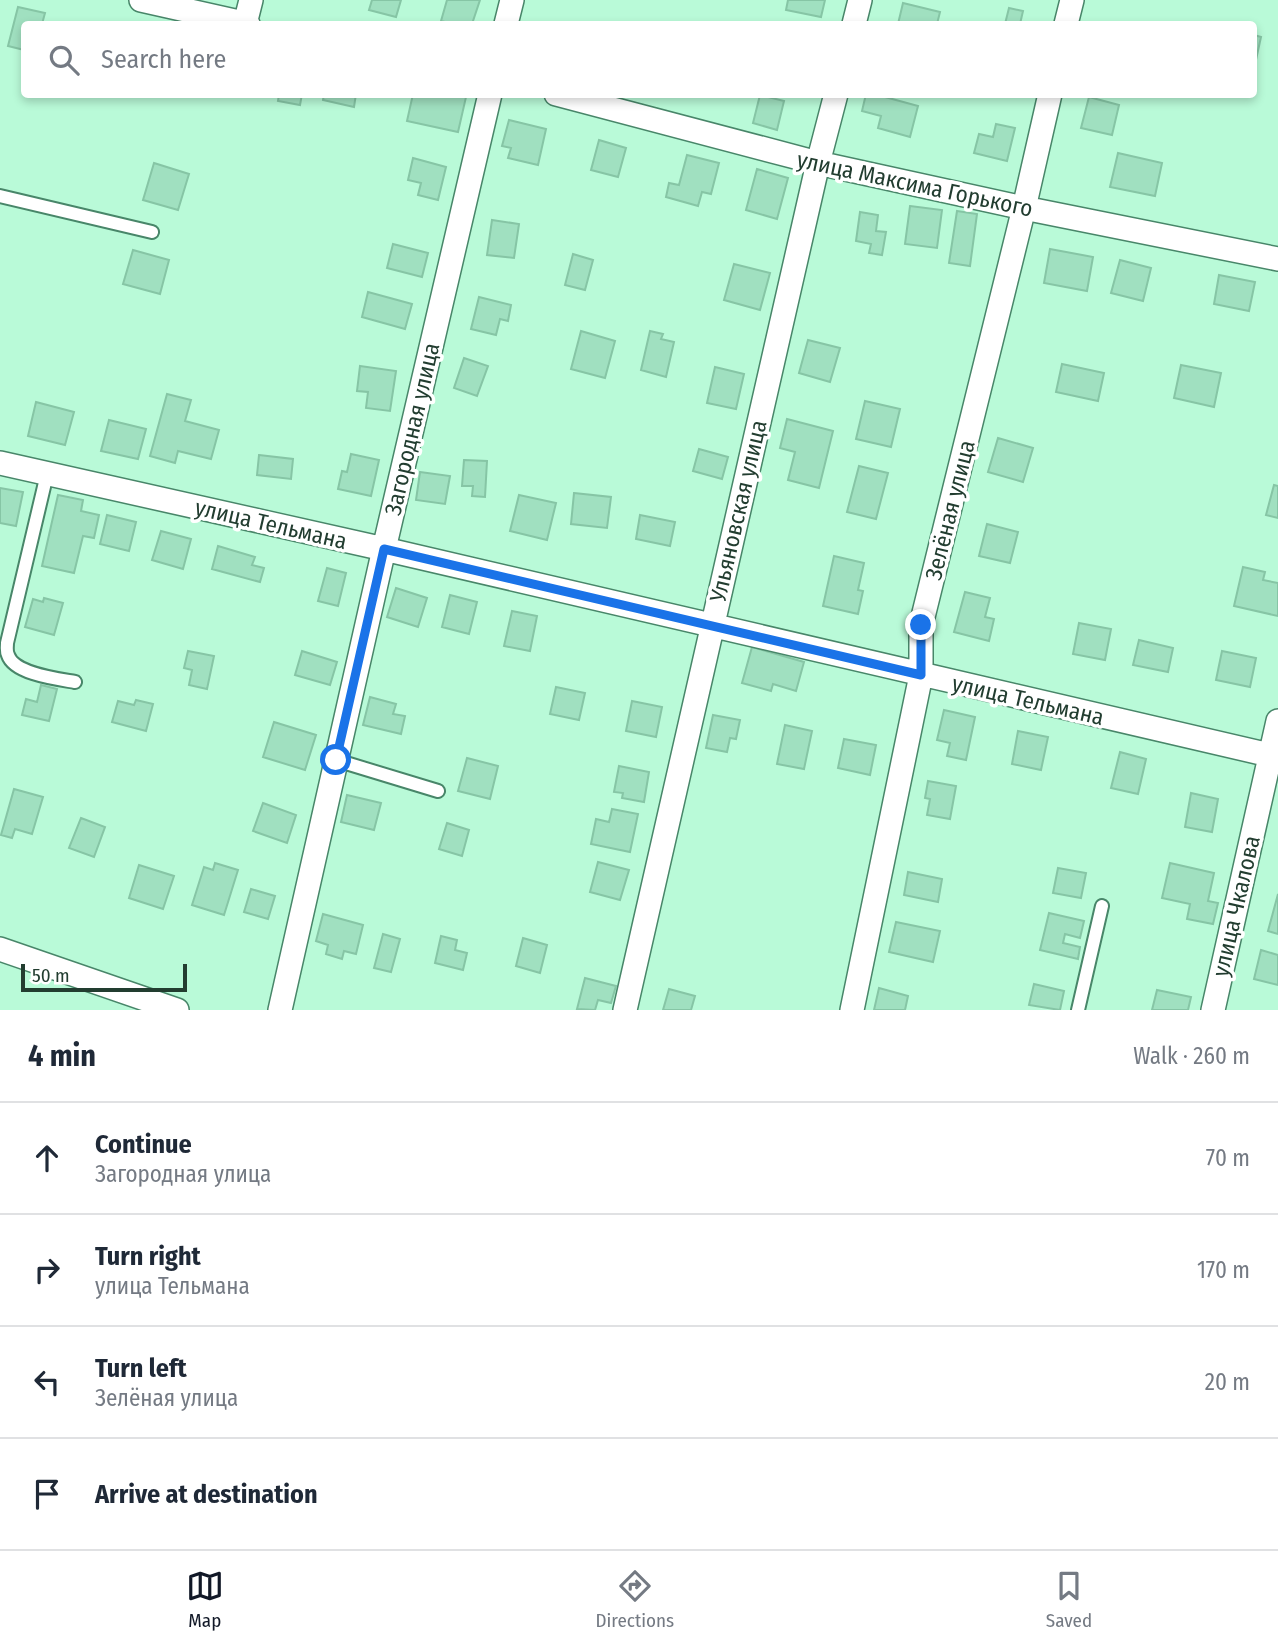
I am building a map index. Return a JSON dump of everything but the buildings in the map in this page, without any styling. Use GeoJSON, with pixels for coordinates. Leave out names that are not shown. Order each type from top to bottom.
{"type":"FeatureCollection","features":[{"type":"Feature","properties":{"kind":"street"},"geometry":{"type":"LineString","coordinates":[[141,0],[234,21]]}},
{"type":"Feature","properties":{"kind":"street"},"geometry":{"type":"LineString","coordinates":[[248,21],[251,0]]}},
{"type":"Feature","properties":{"kind":"street"},"geometry":{"type":"LineString","coordinates":[[507,21],[512,0]]}},
{"type":"Feature","properties":{"kind":"street"},"geometry":{"type":"LineString","coordinates":[[855,21],[860,0]]}},
{"type":"Feature","properties":{"kind":"street"},"geometry":{"type":"LineString","coordinates":[[1067,21],[1072,0]]}},
{"type":"Feature","properties":{"kind":"street","name":"Загородная улица"},"geometry":{"type":"LineString","coordinates":[[280,1010],[489,98]]}},
{"type":"Feature","properties":{"kind":"street","name":"улица Максима Горького"},"geometry":{"type":"LineString","coordinates":[[571,98],[818,163],[1278,259]]}},
{"type":"Feature","properties":{"kind":"street","name":"Ульяновская улица"},"geometry":{"type":"LineString","coordinates":[[625,1010],[835,98]]}},
{"type":"Feature","properties":{"kind":"street","name":"Зелёная улица"},"geometry":{"type":"LineString","coordinates":[[852,1010],[921,675],[921,625],[1049,98]]}},
{"type":"Feature","properties":{"kind":"street","name":"улица Тельмана"},"geometry":{"type":"LineString","coordinates":[[0,463],[384,549],[1274,756]]}},
{"type":"Feature","properties":{"kind":"street","name":"улица Чкалова"},"geometry":{"type":"LineString","coordinates":[[1213,1010],[1274,756],[1278,721]]}},
{"type":"Feature","properties":{"kind":"street"},"geometry":{"type":"LineString","coordinates":[[0,949],[177,1010]]}},
{"type":"Feature","properties":{"kind":"lane"},"geometry":{"type":"LineString","coordinates":[[0,195],[152,232]]}},
{"type":"Feature","properties":{"kind":"lane"},"geometry":{"type":"LineString","coordinates":[[47,474],[7,643],[8,657],[29,672],[75,682]]}},
{"type":"Feature","properties":{"kind":"lane"},"geometry":{"type":"LineString","coordinates":[[336,760],[438,790]]}},
{"type":"Feature","properties":{"kind":"lane"},"geometry":{"type":"LineString","coordinates":[[1078,1010],[1102,906]]}},
{"type":"Feature","properties":{"kind":"route"},"geometry":{"type":"LineString","coordinates":[[336,760],[384,549],[921,675],[921,625]]}}]}
